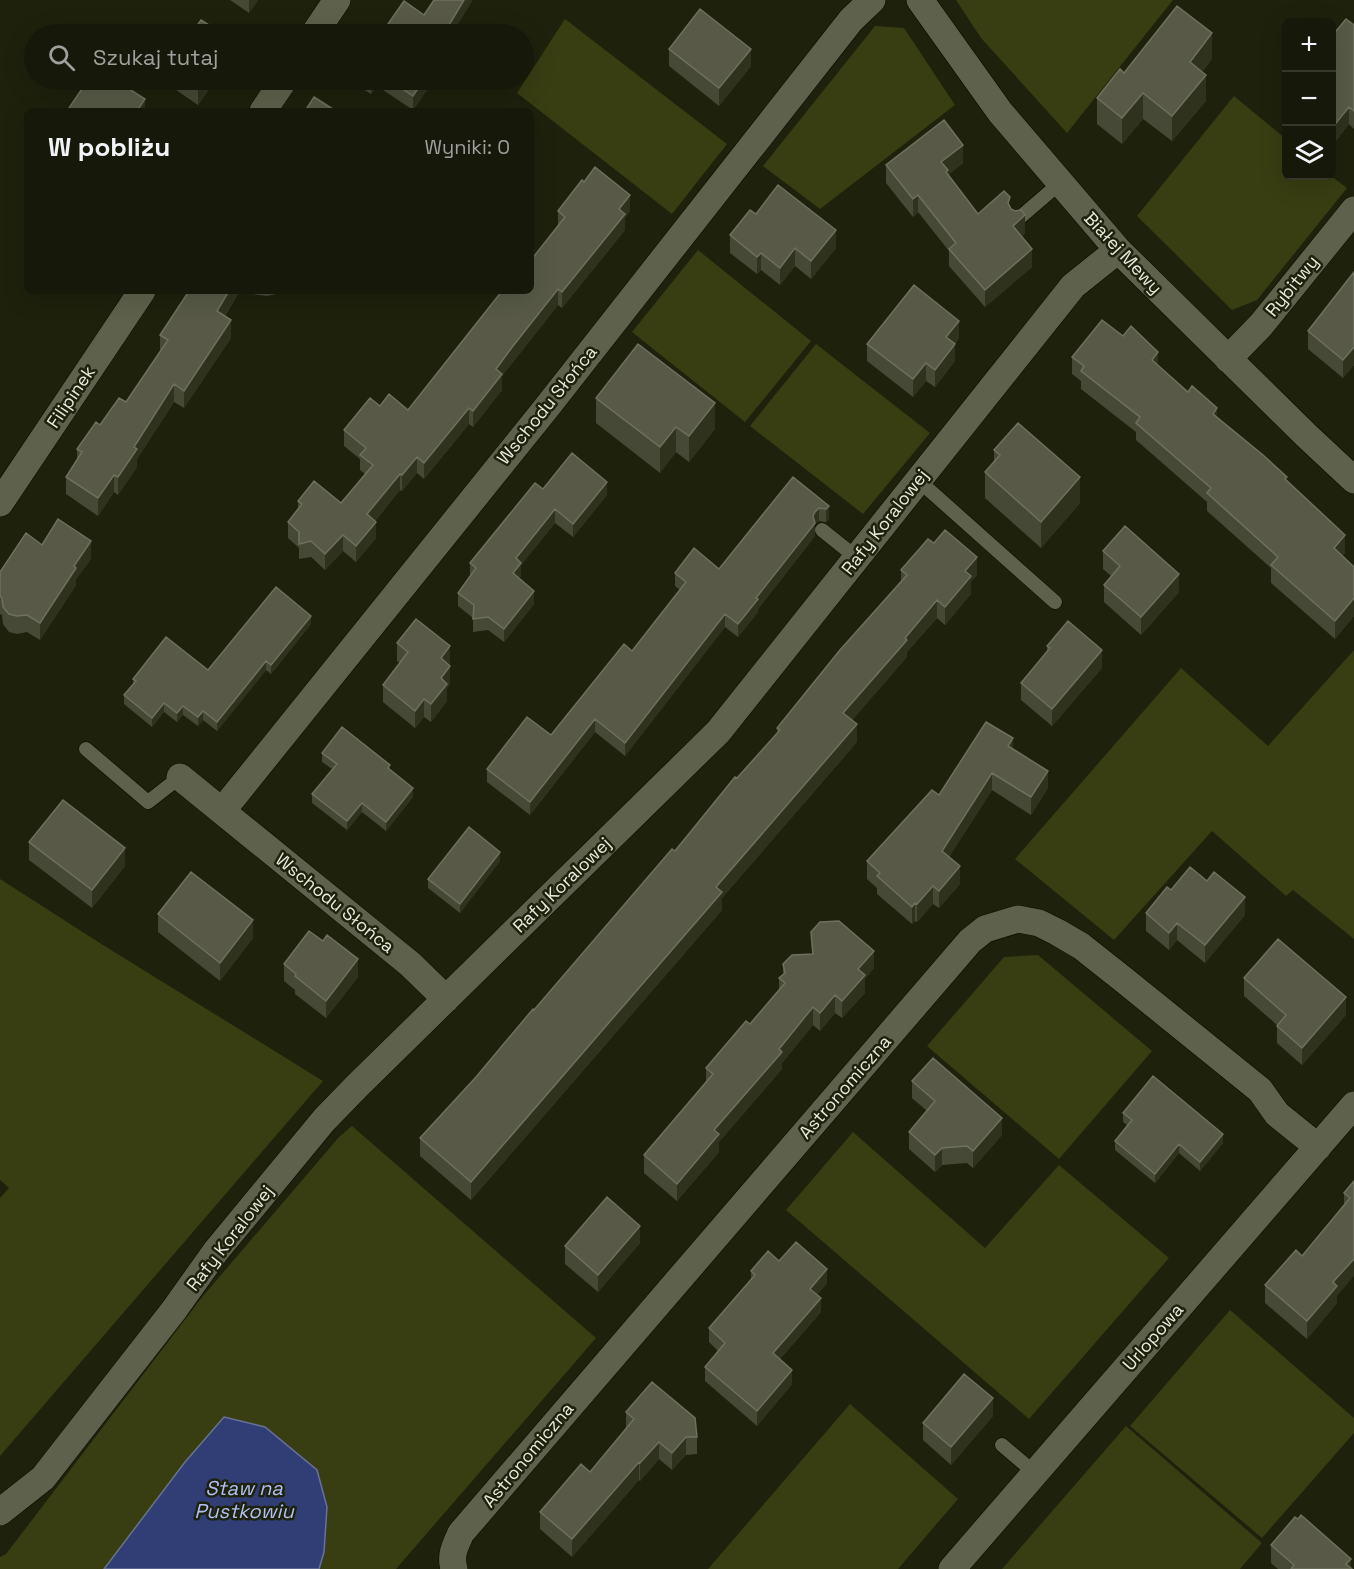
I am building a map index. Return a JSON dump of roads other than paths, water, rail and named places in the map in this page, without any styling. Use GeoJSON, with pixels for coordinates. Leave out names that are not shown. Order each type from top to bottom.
{"type":"FeatureCollection","features":[{"type":"Feature","properties":{"kind":"street"},"geometry":{"type":"LineString","coordinates":[[321,24],[337,0]]}},
{"type":"Feature","properties":{"kind":"street","name":"Wschodu Słońca"},"geometry":{"type":"LineString","coordinates":[[222,811],[547,407],[837,37],[872,0]]}},
{"type":"Feature","properties":{"kind":"street","name":"Białej Mewy"},"geometry":{"type":"LineString","coordinates":[[921,0],[981,87],[1118,250],[1354,480]]}},
{"type":"Feature","properties":{"kind":"street"},"geometry":{"type":"LineString","coordinates":[[265,108],[277,90]]}},
{"type":"Feature","properties":{"kind":"street","name":"Rybitwy"},"geometry":{"type":"LineString","coordinates":[[1228,359],[1261,325],[1354,210]]}},
{"type":"Feature","properties":{"kind":"street","name":"Rafy Koralowej"},"geometry":{"type":"LineString","coordinates":[[0,1512],[43,1478],[174,1310],[216,1251],[324,1120],[718,732],[1073,286],[1118,250]]}},
{"type":"Feature","properties":{"kind":"street","name":"Filipinek"},"geometry":{"type":"LineString","coordinates":[[0,503],[140,294]]}},
{"type":"Feature","properties":{"kind":"street","name":"Wschodu Słońca"},"geometry":{"type":"LineString","coordinates":[[180,777],[410,964],[446,999]]}},
{"type":"Feature","properties":{"kind":"street","name":"Astronomiczna"},"geometry":{"type":"LineString","coordinates":[[454,1569],[453,1550],[461,1533],[970,941],[985,929],[1018,919],[1039,923],[1081,946],[1260,1090],[1278,1114],[1318,1147]]}},
{"type":"Feature","properties":{"kind":"street","name":"Urlopowa"},"geometry":{"type":"LineString","coordinates":[[952,1569],[1354,1104]]}},
{"type":"Feature","properties":{"kind":"lane"},"geometry":{"type":"LineString","coordinates":[[1017,220],[1060,183]]}},
{"type":"Feature","properties":{"kind":"lane"},"geometry":{"type":"LineString","coordinates":[[918,480],[1055,602]]}},
{"type":"Feature","properties":{"kind":"lane"},"geometry":{"type":"LineString","coordinates":[[822,530],[857,558]]}},
{"type":"Feature","properties":{"kind":"lane"},"geometry":{"type":"LineString","coordinates":[[86,748],[148,802],[180,777]]}},
{"type":"Feature","properties":{"kind":"lane"},"geometry":{"type":"LineString","coordinates":[[1002,1444],[1035,1473]]}},
{"type":"Feature","properties":{"kind":"water","name":"Staw na Pustkowiu"},"geometry":{"type":"Polygon","coordinates":[[[224,1417],[265,1427],[317,1470],[327,1507],[324,1552],[319,1569],[104,1569],[185,1462],[224,1417]]]}}]}
